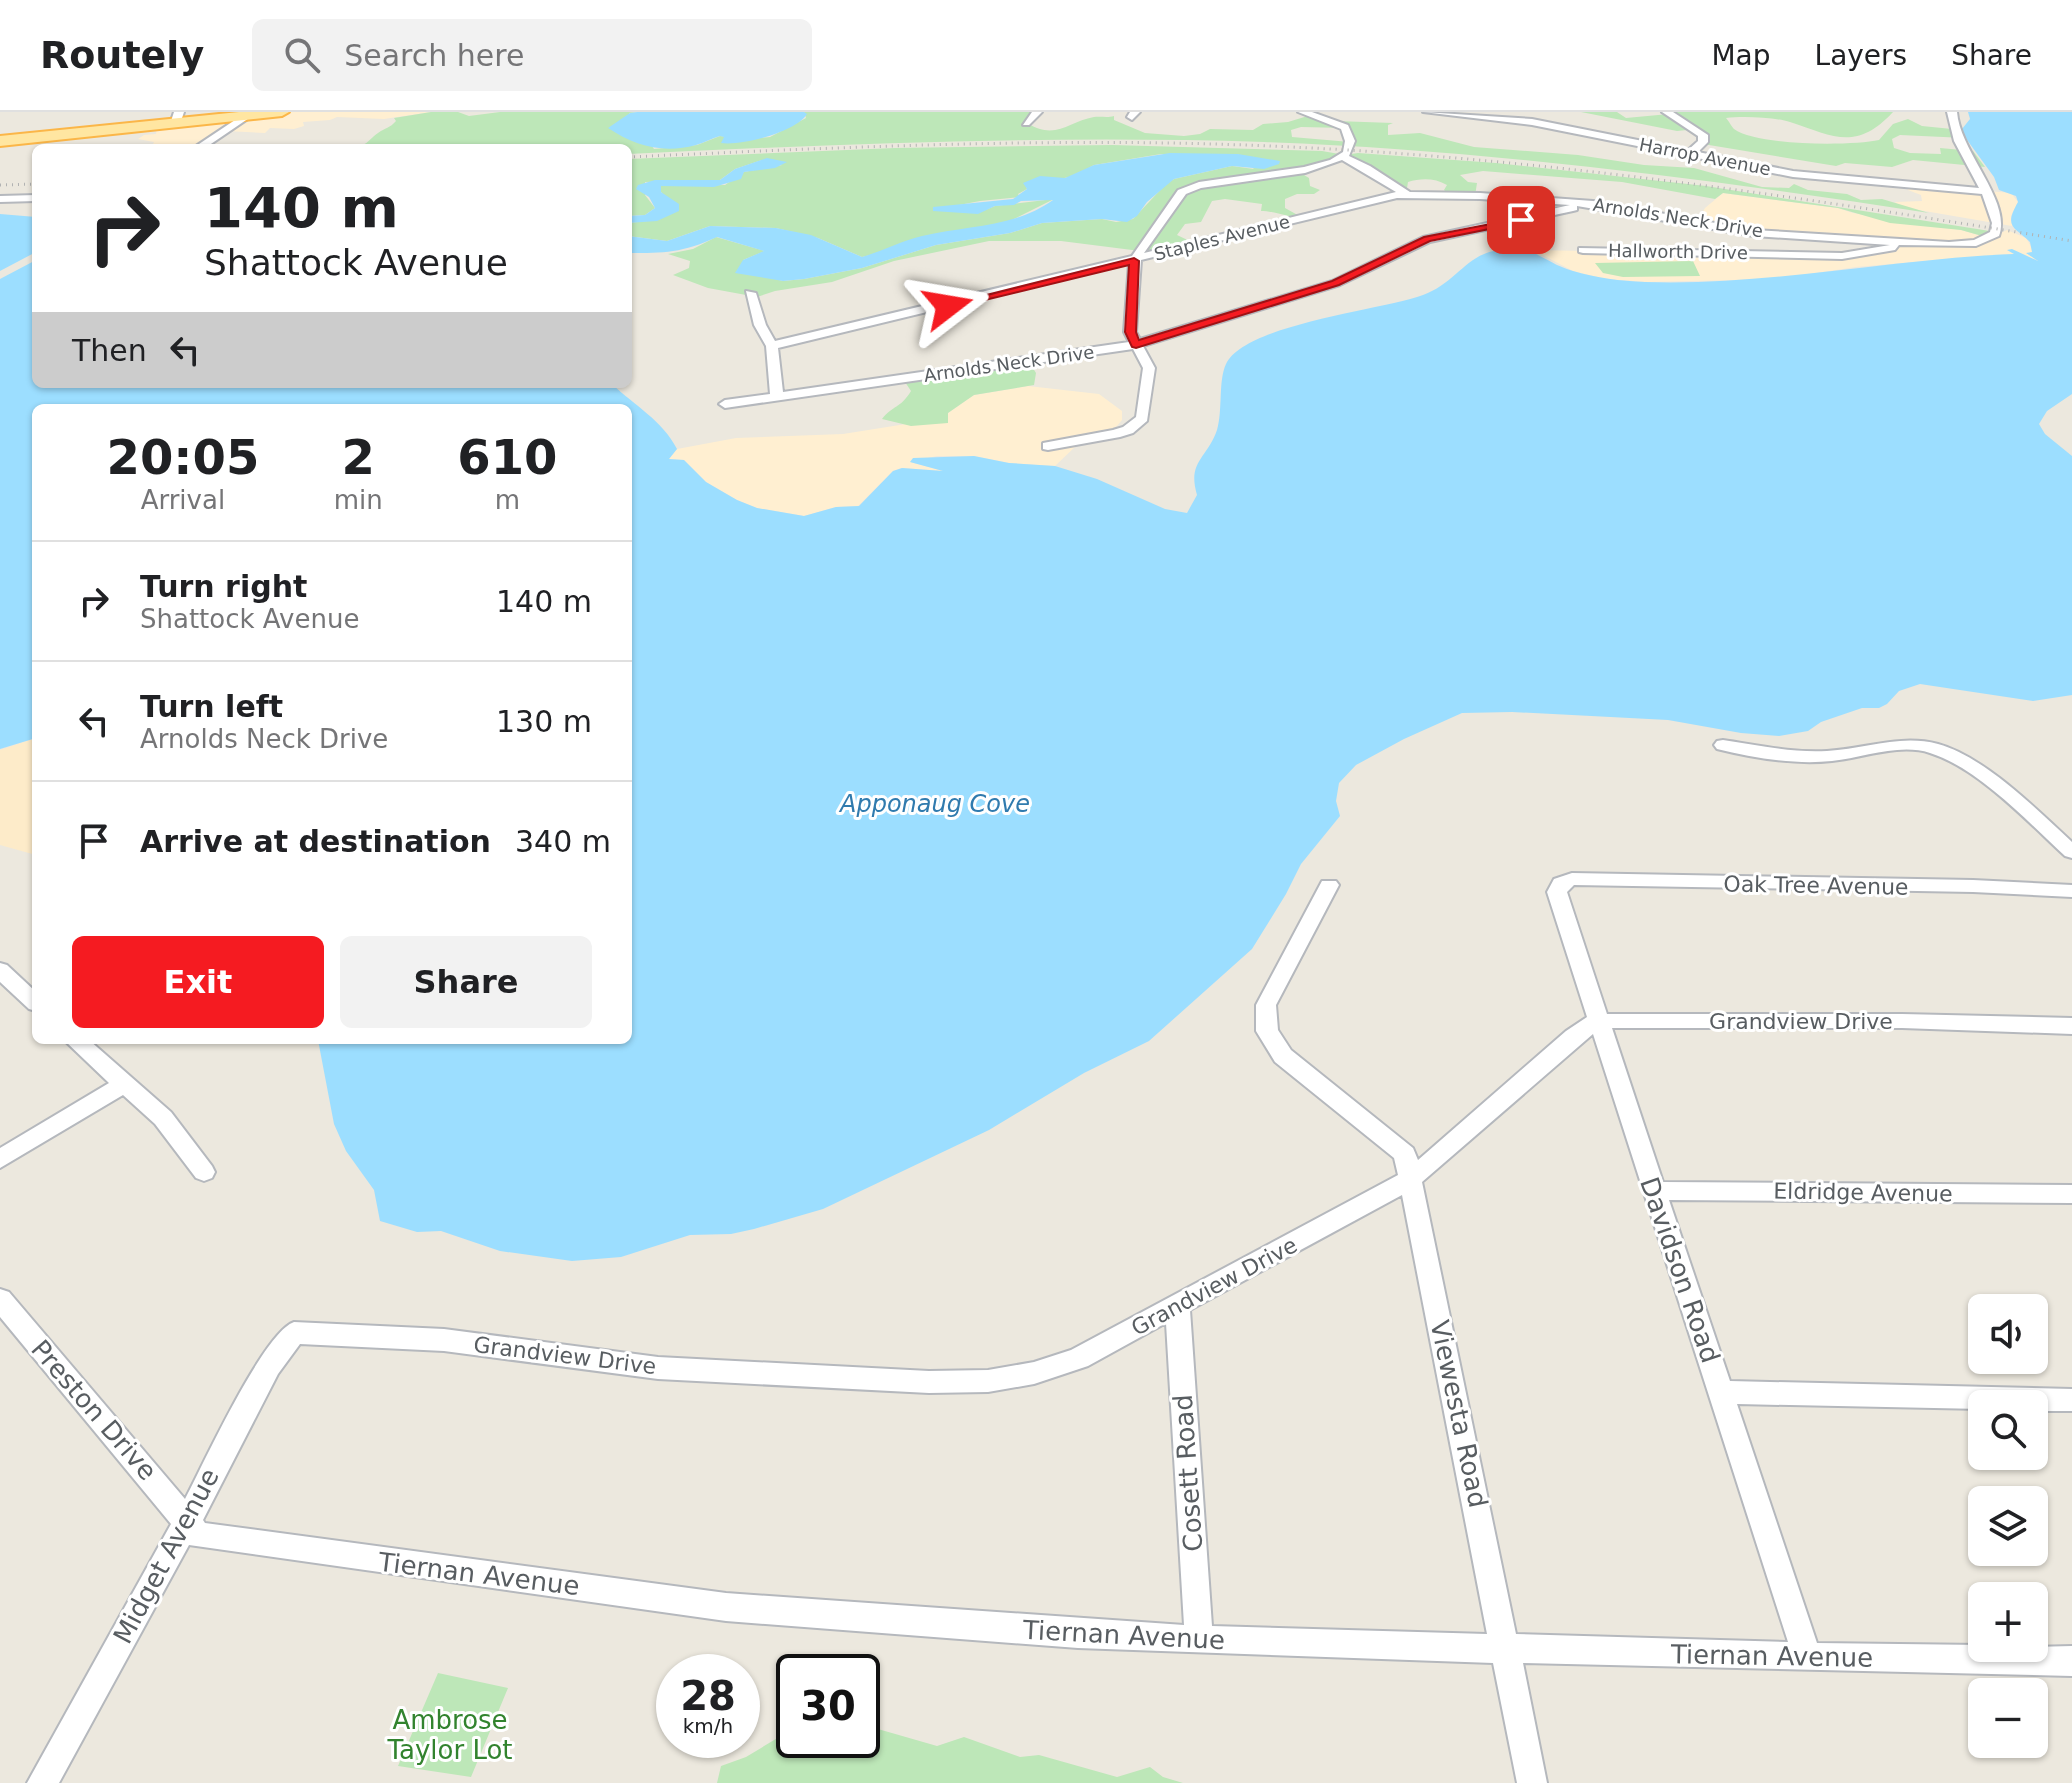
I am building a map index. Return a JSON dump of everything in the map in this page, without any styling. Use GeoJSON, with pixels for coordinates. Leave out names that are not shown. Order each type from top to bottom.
{"type":"FeatureCollection","features":[{"type":"Feature","properties":{"kind":"main road"},"geometry":{"type":"LineString","coordinates":[[0,141],[177,118],[282,112]]}},
{"type":"Feature","properties":{"kind":"street"},"geometry":{"type":"LineString","coordinates":[[1026,123],[1037,112]]}},
{"type":"Feature","properties":{"kind":"street"},"geometry":{"type":"LineString","coordinates":[[1048,446],[1115,434],[1139,423],[1143,415],[1149,368],[1146,357],[1130,332],[1134,261],[1172,204],[1188,188],[1305,170],[1343,157],[1350,146],[1348,133],[1335,121],[1303,112]]}},
{"type":"Feature","properties":{"kind":"street"},"geometry":{"type":"LineString","coordinates":[[1667,112],[1703,135],[1703,142],[1690,154]]}},
{"type":"Feature","properties":{"kind":"street","name":"Arnolds Neck Drive"},"geometry":{"type":"LineString","coordinates":[[725,404],[1136,344],[1336,283],[1427,239],[1532,218],[1583,203],[1620,207],[1744,232],[1915,243],[1968,244],[1984,241],[1995,234],[1998,221],[1952,129],[1952,112]]}},
{"type":"Feature","properties":{"kind":"street","name":"Harrop Avenue"},"geometry":{"type":"LineString","coordinates":[[1427,115],[1532,122],[1793,174],[1983,191]]}},
{"type":"Feature","properties":{"kind":"street"},"geometry":{"type":"LineString","coordinates":[[204,144],[247,116]]}},
{"type":"Feature","properties":{"kind":"street"},"geometry":{"type":"LineString","coordinates":[[1335,121],[1347,116]]}},
{"type":"Feature","properties":{"kind":"street"},"geometry":{"type":"LineString","coordinates":[[1343,157],[1367,168],[1406,194]]}},
{"type":"Feature","properties":{"kind":"street","name":"Staples Avenue"},"geometry":{"type":"LineString","coordinates":[[772,346],[1406,194],[1583,203]]}},
{"type":"Feature","properties":{"kind":"street"},"geometry":{"type":"LineString","coordinates":[[0,199],[32,198]]}},
{"type":"Feature","properties":{"kind":"street","name":"Hallworth Drive"},"geometry":{"type":"LineString","coordinates":[[1583,250],[1842,256],[1915,243]]}},
{"type":"Feature","properties":{"kind":"street"},"geometry":{"type":"LineString","coordinates":[[750,293],[760,325],[772,346],[777,396]]}},
{"type":"Feature","properties":{"kind":"street"},"geometry":{"type":"LineString","coordinates":[[1723,745],[1798,756],[1832,756],[1884,748],[1919,747],[1940,752],[2001,791],[2072,852]]}},
{"type":"Feature","properties":{"kind":"street","name":"Oak Tree Avenue"},"geometry":{"type":"LineString","coordinates":[[1561,883],[1572,879],[1973,886],[2072,891]]}},
{"type":"Feature","properties":{"kind":"street","name":"Davidson Road"},"geometry":{"type":"LineString","coordinates":[[1561,883],[1557,892],[1559,901],[1597,1021],[1807,1657]]}},
{"type":"Feature","properties":{"kind":"street","name":"Viewesta Road"},"geometry":{"type":"LineString","coordinates":[[1329,885],[1266,1005],[1267,1031],[1283,1056],[1405,1154],[1532,1783]]}},
{"type":"Feature","properties":{"kind":"street"},"geometry":{"type":"LineString","coordinates":[[0,970],[32,1000]]}},
{"type":"Feature","properties":{"kind":"street","name":"Grandview Drive"},"geometry":{"type":"LineString","coordinates":[[294,1333],[444,1340],[688,1370],[884,1381],[988,1381],[1034,1373],[1079,1358],[1412,1178],[1573,1036],[1597,1021],[1916,1021],[2072,1026]]}},
{"type":"Feature","properties":{"kind":"street"},"geometry":{"type":"LineString","coordinates":[[79,1044],[163,1118],[204,1172]]}},
{"type":"Feature","properties":{"kind":"street"},"geometry":{"type":"LineString","coordinates":[[0,1159],[123,1085]]}},
{"type":"Feature","properties":{"kind":"street","name":"Eldridge Avenue"},"geometry":{"type":"LineString","coordinates":[[1654,1191],[2072,1194]]}},
{"type":"Feature","properties":{"kind":"street","name":"Preston Drive"},"geometry":{"type":"LineString","coordinates":[[0,1299],[187,1522]]}},
{"type":"Feature","properties":{"kind":"street","name":"Cosett Road"},"geometry":{"type":"LineString","coordinates":[[1177,1306],[1199,1640]]}},
{"type":"Feature","properties":{"kind":"street","name":"Midget Avenue"},"geometry":{"type":"LineString","coordinates":[[42,1783],[187,1522],[269,1366],[294,1333]]}},
{"type":"Feature","properties":{"kind":"street"},"geometry":{"type":"LineString","coordinates":[[1721,1392],[2072,1400]]}},
{"type":"Feature","properties":{"kind":"street","name":"Tiernan Avenue"},"geometry":{"type":"LineString","coordinates":[[187,1522],[198,1535],[726,1607],[1199,1640],[2072,1661]]}},
{"type":"Feature","properties":{"kind":"shaded area"},"geometry":{"type":"Polygon","coordinates":[[[282,112],[431,112],[384,119],[337,117],[303,122],[304,126],[294,129],[270,128],[265,133],[226,131],[205,144],[153,144],[138,139],[156,134],[157,126],[282,112]]]}},
{"type":"Feature","properties":{"kind":"shaded area"},"geometry":{"type":"Polygon","coordinates":[[[1906,184],[2011,193],[2018,202],[2011,216],[2012,226],[1901,207],[1895,202],[1922,201],[1921,195],[1908,190],[1906,184]]]}},
{"type":"Feature","properties":{"kind":"shaded area"},"geometry":{"type":"Polygon","coordinates":[[[1723,193],[1838,208],[1989,238],[2007,230],[2026,238],[2039,260],[2009,254],[1856,267],[1776,279],[1648,282],[1605,279],[1573,271],[1533,250],[1856,256],[1896,250],[1895,242],[1759,233],[1696,223],[1705,208],[1723,193]]]}},
{"type":"Feature","properties":{"kind":"shaded area"},"geometry":{"type":"Polygon","coordinates":[[[1028,386],[1099,394],[1122,411],[1122,420],[1117,426],[1076,446],[1055,466],[1009,463],[974,456],[937,456],[910,462],[943,471],[902,468],[893,471],[858,506],[836,507],[804,516],[757,508],[737,500],[706,482],[684,460],[669,459],[677,449],[736,438],[843,434],[906,424],[948,422],[948,413],[974,395],[1028,386]]]}},
{"type":"Feature","properties":{"kind":"green space"},"geometry":{"type":"Polygon","coordinates":[[[431,112],[458,112],[469,116],[500,112],[637,112],[629,113],[654,149],[697,145],[720,136],[749,139],[770,137],[806,118],[804,112],[1038,112],[1027,123],[1046,130],[1094,117],[1114,116],[1114,120],[1145,133],[1184,136],[1210,129],[1253,130],[1263,124],[1288,122],[1311,115],[1336,121],[1393,123],[1388,125],[1388,135],[1420,133],[1474,147],[1694,168],[1762,187],[1789,188],[1794,184],[1808,190],[1847,194],[1861,200],[1882,199],[1929,213],[1514,159],[1264,142],[1026,140],[632,154],[632,144],[365,144],[396,121],[394,118],[431,112]],[[1301,127],[1291,130],[1292,137],[1350,142],[1345,128],[1301,127]]]}},
{"type":"Feature","properties":{"kind":"green space"},"geometry":{"type":"Polygon","coordinates":[[[1581,112],[1617,112],[1626,118],[1669,114],[1667,112],[1893,112],[1867,132],[1844,137],[1776,119],[1726,118],[1734,129],[1746,135],[1783,142],[1827,144],[1879,140],[1893,124],[1908,119],[1922,126],[1962,130],[1965,138],[1900,135],[1892,139],[1894,148],[1910,153],[1941,154],[1940,148],[1973,151],[1985,167],[1913,160],[1892,167],[1845,163],[1836,166],[1703,144],[1697,129],[1677,131],[1581,112]]]}},
{"type":"Feature","properties":{"kind":"green space"},"geometry":{"type":"Polygon","coordinates":[[[1112,145],[1322,151],[1345,155],[1358,153],[1496,163],[1706,186],[1996,232],[1989,238],[1961,230],[1890,223],[1838,208],[1723,193],[1715,199],[1622,182],[1483,171],[1460,175],[1468,182],[1477,183],[1475,196],[1449,195],[1444,190],[1447,185],[1433,180],[1408,182],[1407,188],[1398,189],[1343,158],[1299,172],[1309,178],[1310,186],[1320,190],[1285,199],[1285,208],[1303,218],[1261,211],[1262,204],[1225,199],[1212,201],[1201,222],[1185,224],[1177,235],[1198,245],[1137,260],[1140,251],[1061,241],[989,241],[894,261],[832,282],[757,297],[708,288],[673,275],[689,268],[690,261],[668,254],[693,249],[716,237],[765,251],[743,260],[764,276],[783,281],[804,279],[862,268],[936,245],[1010,233],[1042,223],[1133,219],[1174,179],[1232,166],[1254,169],[1238,154],[1161,154],[1094,165],[1074,176],[1026,186],[1027,189],[1018,194],[1020,197],[933,210],[978,213],[995,206],[1054,199],[1008,222],[862,257],[818,238],[776,228],[710,226],[667,241],[632,237],[632,223],[657,220],[664,196],[659,189],[661,186],[725,185],[744,172],[782,165],[762,160],[735,169],[720,180],[645,182],[645,195],[655,208],[645,215],[632,216],[632,159],[895,148],[1112,145]]]}},
{"type":"Feature","properties":{"kind":"green space"},"geometry":{"type":"Polygon","coordinates":[[[1693,261],[1700,276],[1623,277],[1603,273],[1595,263],[1693,261]]]}},
{"type":"Feature","properties":{"kind":"green space"},"geometry":{"type":"Polygon","coordinates":[[[1029,362],[1036,373],[1034,385],[974,395],[948,413],[948,423],[911,426],[882,419],[911,391],[903,379],[1029,362]]]}},
{"type":"Feature","properties":{"kind":"green space","name":"Ambrose Taylor Lot"},"geometry":{"type":"Polygon","coordinates":[[[438,1673],[508,1688],[471,1777],[398,1766],[438,1673]]]}},
{"type":"Feature","properties":{"kind":"green space"},"geometry":{"type":"Polygon","coordinates":[[[880,1730],[937,1746],[964,1737],[1020,1757],[1039,1755],[1117,1777],[1150,1767],[1163,1777],[1183,1783],[717,1783],[721,1766],[743,1758],[760,1758],[760,1749],[776,1739],[776,1758],[880,1758],[880,1730]]]}},
{"type":"Feature","properties":{"kind":"sand"},"geometry":{"type":"Polygon","coordinates":[[[32,739],[32,854],[0,845],[0,750],[32,739]]]}},
{"type":"Feature","properties":{"kind":"water","name":"Apponaug Cove"},"geometry":{"type":"Polygon","coordinates":[[[1968,112],[2072,112],[2072,394],[2047,411],[2039,424],[2045,434],[2072,456],[2072,695],[2033,701],[1920,684],[1899,691],[1879,708],[1862,708],[1821,722],[1808,731],[1779,736],[1741,733],[1668,720],[1512,712],[1462,713],[1356,765],[1339,783],[1336,801],[1340,816],[1301,864],[1252,949],[1149,1041],[1084,1073],[989,1130],[823,1209],[731,1234],[690,1235],[621,1257],[572,1261],[500,1251],[441,1231],[417,1232],[380,1221],[374,1190],[346,1151],[334,1124],[319,1044],[632,1044],[632,404],[32,404],[32,739],[0,749],[0,279],[32,262],[32,388],[617,388],[656,421],[671,439],[677,449],[669,459],[684,460],[706,482],[757,508],[804,516],[836,507],[859,506],[893,471],[902,468],[943,471],[910,462],[913,458],[974,456],[1009,463],[1055,466],[1097,479],[1165,509],[1187,513],[1197,495],[1196,467],[1217,430],[1226,364],[1238,350],[1259,338],[1316,320],[1423,295],[1443,284],[1475,258],[1494,251],[1519,249],[1582,273],[1645,282],[1784,276],[2014,254],[2007,250],[2012,249],[2038,261],[2026,253],[2032,252],[2030,242],[2012,225],[2018,202],[2016,196],[1999,190],[1994,177],[1962,133],[1970,119],[1968,112]]]}},
{"type":"Feature","properties":{"kind":"water"},"geometry":{"type":"Polygon","coordinates":[[[630,113],[807,114],[792,127],[755,140],[721,143],[724,137],[720,136],[696,145],[672,149],[639,144],[608,128],[630,113]]]}},
{"type":"Feature","properties":{"kind":"water"},"geometry":{"type":"Polygon","coordinates":[[[1170,153],[1238,154],[1280,161],[1264,169],[1232,166],[1174,179],[1127,222],[1102,219],[1042,223],[1010,233],[936,245],[862,268],[804,279],[783,281],[735,273],[743,260],[764,251],[717,237],[673,251],[632,253],[632,237],[667,241],[710,226],[776,228],[811,235],[862,257],[922,236],[1022,216],[1053,200],[1021,201],[1014,205],[995,206],[978,214],[933,211],[933,207],[1013,199],[1027,189],[1023,183],[1040,176],[1065,178],[1094,165],[1170,153]]]}},
{"type":"Feature","properties":{"kind":"water"},"geometry":{"type":"Polygon","coordinates":[[[767,158],[787,162],[775,168],[744,172],[741,179],[714,187],[661,186],[661,192],[679,204],[679,211],[657,221],[632,223],[632,216],[645,215],[655,208],[649,197],[636,189],[638,185],[655,180],[720,180],[735,169],[767,158]]]}},
{"type":"Feature","properties":{"kind":"water"},"geometry":{"type":"Polygon","coordinates":[[[0,214],[32,217],[32,254],[0,271],[0,214]]]}},
{"type":"Feature","properties":{"kind":"railway"},"geometry":{"type":"LineString","coordinates":[[632,157],[1042,143],[1291,147],[1585,171],[1878,210],[2072,241]]}},
{"type":"Feature","properties":{"kind":"railway"},"geometry":{"type":"LineString","coordinates":[[0,185],[32,184]]}},
{"type":"Feature","properties":{"kind":"route"},"geometry":{"type":"LineString","coordinates":[[948,306],[1134,261],[1130,332],[1136,344],[1336,283],[1427,239],[1521,220]]}}]}
